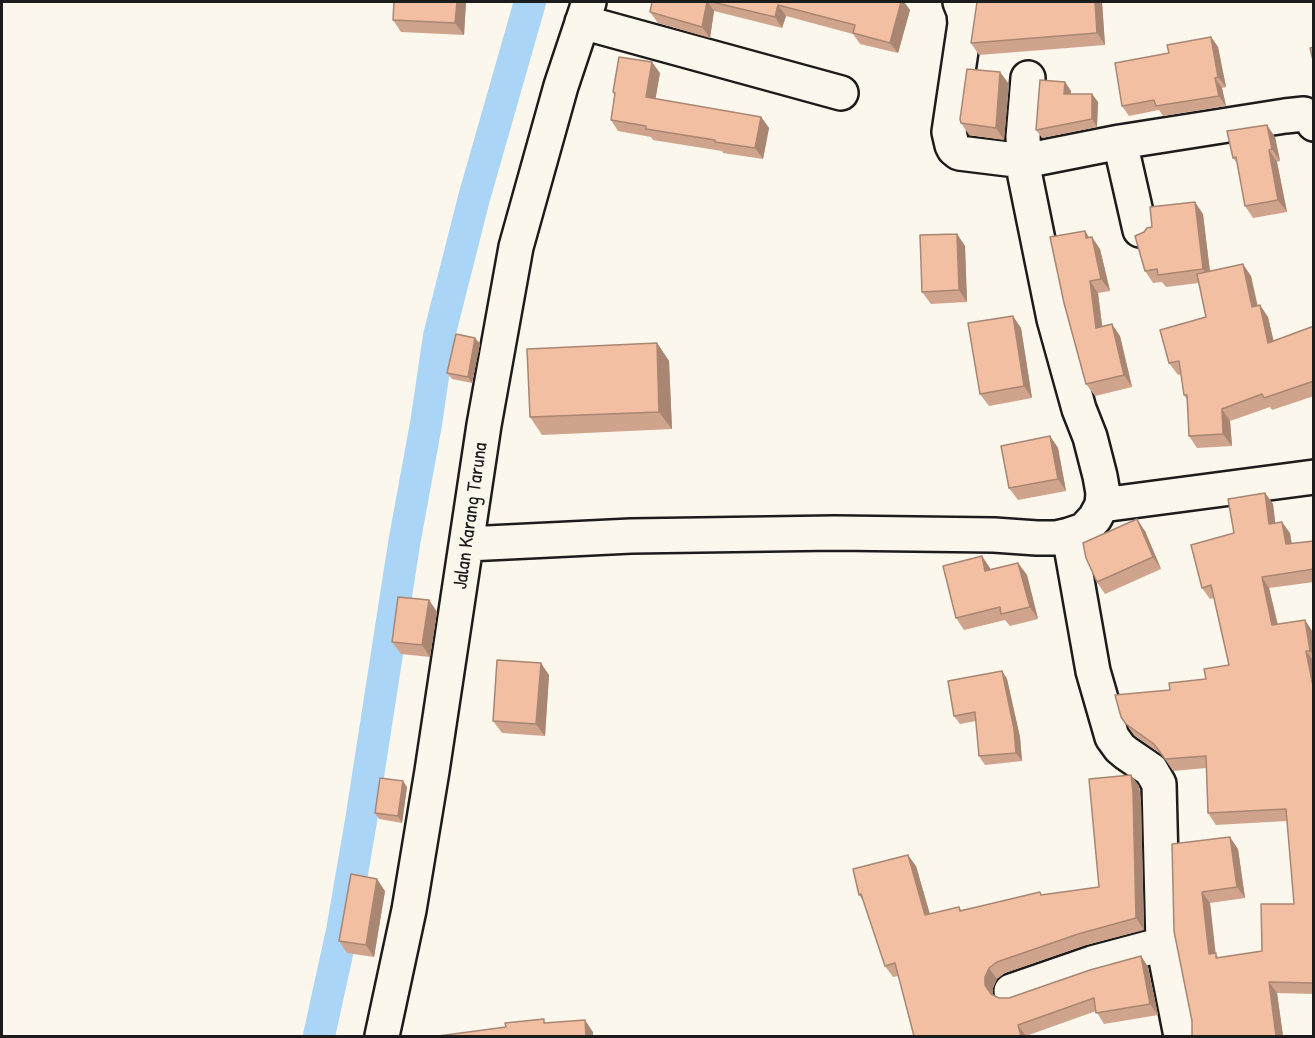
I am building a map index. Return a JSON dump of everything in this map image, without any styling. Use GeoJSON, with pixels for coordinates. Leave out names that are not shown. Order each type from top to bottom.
{"type":"FeatureCollection","features":[{"type":"Feature","properties":{"kind":"street"},"geometry":{"type":"LineString","coordinates":[[960,2],[964,9],[965,24],[949,132],[952,145],[957,152],[1024,161],[1120,142],[1302,114],[1308,116],[1314,124]]}},
{"type":"Feature","properties":{"kind":"street"},"geometry":{"type":"LineString","coordinates":[[585,12],[842,93]]}},
{"type":"Feature","properties":{"kind":"street","name":"Jalan Karang Taruna"},"geometry":{"type":"LineString","coordinates":[[382,1036],[409,910],[484,425],[516,247],[561,86],[585,12]]}},
{"type":"Feature","properties":{"kind":"street"},"geometry":{"type":"LineString","coordinates":[[467,544],[631,536],[835,533],[1056,538],[1084,530],[1095,518],[1102,505],[1103,493],[1090,437],[1079,409],[1054,319],[1025,176],[1023,137],[1028,78]]}},
{"type":"Feature","properties":{"kind":"street"},"geometry":{"type":"LineString","coordinates":[[1120,142],[1140,230]]}},
{"type":"Feature","properties":{"kind":"street"},"geometry":{"type":"LineString","coordinates":[[1102,505],[1314,477]]}},
{"type":"Feature","properties":{"kind":"street"},"geometry":{"type":"LineString","coordinates":[[1069,535],[1093,671],[1112,737],[1120,748],[1151,770],[1159,783],[1163,944],[1181,1036]]}},
{"type":"Feature","properties":{"kind":"street"},"geometry":{"type":"LineString","coordinates":[[1011,991],[1092,963],[1163,944]]}},
{"type":"Feature","properties":{"kind":"building"},"geometry":{"type":"Polygon","coordinates":[[[394,2],[457,2],[455,23],[393,20],[394,2]]]}},
{"type":"Feature","properties":{"kind":"building"},"geometry":{"type":"Polygon","coordinates":[[[652,2],[707,2],[702,27],[650,12],[652,2]]]}},
{"type":"Feature","properties":{"kind":"building"},"geometry":{"type":"Polygon","coordinates":[[[712,2],[901,2],[890,43],[853,33],[855,25],[778,5],[775,17],[712,2]]]}},
{"type":"Feature","properties":{"kind":"building"},"geometry":{"type":"Polygon","coordinates":[[[977,2],[1095,2],[1097,33],[971,43],[977,2]]]}},
{"type":"Feature","properties":{"kind":"building"},"geometry":{"type":"Polygon","coordinates":[[[1211,37],[1219,96],[1156,106],[1154,100],[1122,106],[1115,63],[1169,53],[1167,45],[1211,37]]]}},
{"type":"Feature","properties":{"kind":"building"},"geometry":{"type":"Polygon","coordinates":[[[1314,47],[1314,64],[1310,48],[1314,47]]]}},
{"type":"Feature","properties":{"kind":"building"},"geometry":{"type":"Polygon","coordinates":[[[619,57],[652,62],[646,97],[761,117],[755,148],[646,129],[646,126],[611,120],[619,57]]]}},
{"type":"Feature","properties":{"kind":"building"},"geometry":{"type":"Polygon","coordinates":[[[967,69],[1000,72],[996,128],[961,123],[967,69]]]}},
{"type":"Feature","properties":{"kind":"building"},"geometry":{"type":"Polygon","coordinates":[[[1040,80],[1065,82],[1064,94],[1092,94],[1092,119],[1036,130],[1040,80]]]}},
{"type":"Feature","properties":{"kind":"building"},"geometry":{"type":"Polygon","coordinates":[[[1267,125],[1278,200],[1245,206],[1236,157],[1233,158],[1227,131],[1267,125]]]}},
{"type":"Feature","properties":{"kind":"building"},"geometry":{"type":"Polygon","coordinates":[[[1195,202],[1203,269],[1158,275],[1157,269],[1145,271],[1135,236],[1152,227],[1150,207],[1195,202]]]}},
{"type":"Feature","properties":{"kind":"building"},"geometry":{"type":"Polygon","coordinates":[[[1085,231],[1086,238],[1092,237],[1101,279],[1090,281],[1096,328],[1112,324],[1124,375],[1086,384],[1064,303],[1050,237],[1085,231]]]}},
{"type":"Feature","properties":{"kind":"building"},"geometry":{"type":"Polygon","coordinates":[[[957,234],[959,290],[922,292],[920,235],[957,234]]]}},
{"type":"Feature","properties":{"kind":"building"},"geometry":{"type":"Polygon","coordinates":[[[1243,264],[1252,307],[1260,305],[1268,343],[1314,326],[1314,381],[1264,398],[1262,394],[1222,409],[1223,434],[1189,436],[1187,395],[1184,395],[1179,361],[1169,363],[1160,330],[1206,317],[1197,274],[1243,264]]]}},
{"type":"Feature","properties":{"kind":"building"},"geometry":{"type":"Polygon","coordinates":[[[1013,316],[1024,386],[980,394],[968,323],[1013,316]]]}},
{"type":"Feature","properties":{"kind":"building"},"geometry":{"type":"Polygon","coordinates":[[[456,334],[475,338],[468,377],[447,373],[456,334]]]}},
{"type":"Feature","properties":{"kind":"building"},"geometry":{"type":"Polygon","coordinates":[[[657,343],[659,412],[530,417],[527,349],[657,343]]]}},
{"type":"Feature","properties":{"kind":"building"},"geometry":{"type":"Polygon","coordinates":[[[1050,436],[1058,479],[1009,488],[1001,446],[1050,436]]]}},
{"type":"Feature","properties":{"kind":"building"},"geometry":{"type":"Polygon","coordinates":[[[1265,493],[1269,524],[1282,522],[1286,544],[1314,541],[1314,569],[1262,577],[1272,625],[1305,620],[1310,651],[1306,651],[1314,691],[1314,983],[1269,982],[1276,1036],[1192,1036],[1192,1021],[1174,931],[1172,844],[1230,837],[1237,887],[1202,892],[1209,954],[1216,953],[1216,958],[1262,951],[1261,904],[1294,904],[1286,809],[1208,813],[1206,756],[1165,759],[1154,744],[1126,724],[1121,717],[1115,695],[1170,690],[1169,683],[1206,679],[1204,669],[1229,665],[1211,585],[1202,588],[1191,545],[1234,533],[1228,499],[1265,493]]]}},
{"type":"Feature","properties":{"kind":"building"},"geometry":{"type":"Polygon","coordinates":[[[1137,519],[1153,557],[1097,582],[1086,558],[1083,543],[1137,519]]]}},
{"type":"Feature","properties":{"kind":"building"},"geometry":{"type":"Polygon","coordinates":[[[982,556],[985,571],[1018,563],[1030,607],[1001,614],[1000,607],[956,618],[943,566],[982,556]]]}},
{"type":"Feature","properties":{"kind":"building"},"geometry":{"type":"Polygon","coordinates":[[[398,597],[429,600],[422,645],[392,642],[398,597]]]}},
{"type":"Feature","properties":{"kind":"building"},"geometry":{"type":"Polygon","coordinates":[[[497,660],[541,663],[536,724],[493,721],[497,660]]]}},
{"type":"Feature","properties":{"kind":"building"},"geometry":{"type":"Polygon","coordinates":[[[1002,671],[1014,729],[1016,753],[979,756],[975,712],[954,716],[948,681],[1002,671]]]}},
{"type":"Feature","properties":{"kind":"building"},"geometry":{"type":"Polygon","coordinates":[[[1131,775],[1136,918],[1078,934],[997,962],[989,968],[985,977],[985,985],[991,994],[999,998],[1009,998],[1090,970],[1141,956],[1150,1004],[1096,1013],[1094,998],[1018,1025],[1021,1036],[914,1036],[895,963],[885,966],[861,894],[859,895],[853,869],[908,855],[925,915],[959,907],[960,911],[1040,892],[1041,895],[1099,887],[1089,779],[1131,775]]]}},
{"type":"Feature","properties":{"kind":"building"},"geometry":{"type":"Polygon","coordinates":[[[380,778],[403,781],[398,816],[375,813],[380,778]]]}},
{"type":"Feature","properties":{"kind":"building"},"geometry":{"type":"Polygon","coordinates":[[[351,874],[377,879],[366,945],[339,941],[351,874]]]}},
{"type":"Feature","properties":{"kind":"building"},"geometry":{"type":"Polygon","coordinates":[[[544,1019],[544,1023],[585,1020],[586,1036],[438,1036],[506,1027],[505,1023],[544,1019]]]}},
{"type":"Feature","properties":{"kind":"waterway"},"geometry":{"type":"LineString","coordinates":[[319,1036],[342,931],[361,821],[439,336],[474,198],[530,2]]}}]}
